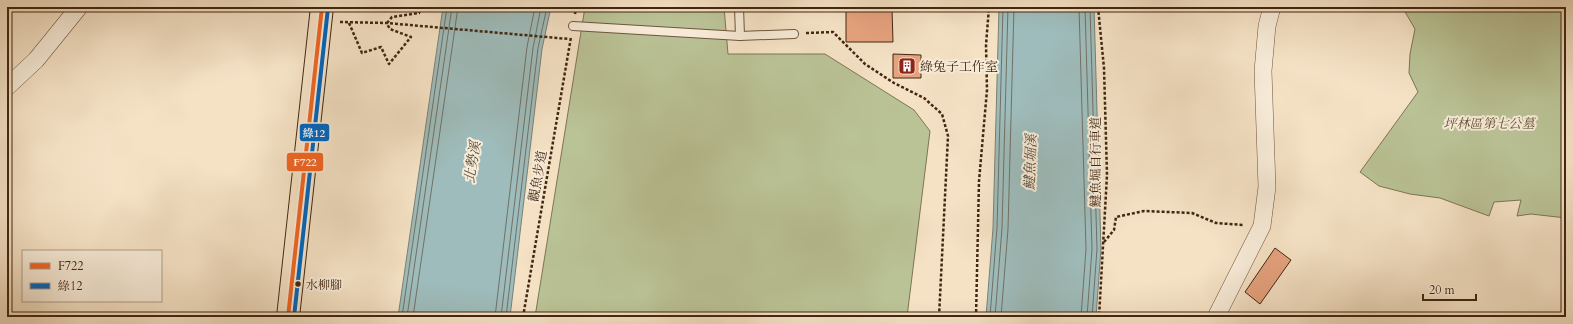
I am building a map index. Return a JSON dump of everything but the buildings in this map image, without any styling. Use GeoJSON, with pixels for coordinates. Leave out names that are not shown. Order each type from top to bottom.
{"type":"FeatureCollection","features":[{"type":"Feature","properties":{"kind":"main road"},"geometry":{"type":"LineString","coordinates":[[288,317],[321,14]]}},
{"type":"Feature","properties":{"kind":"street"},"geometry":{"type":"LineString","coordinates":[[7,87],[36,60],[79,7]]}},
{"type":"Feature","properties":{"kind":"street"},"geometry":{"type":"LineString","coordinates":[[1216,317],[1262,226],[1267,187],[1263,71],[1266,26],[1272,7]]}},
{"type":"Feature","properties":{"kind":"lane"},"geometry":{"type":"LineString","coordinates":[[739,7],[740,36]]}},
{"type":"Feature","properties":{"kind":"lane"},"geometry":{"type":"LineString","coordinates":[[573,26],[740,36],[794,34]]}},
{"type":"Feature","properties":{"kind":"path"},"geometry":{"type":"LineString","coordinates":[[387,23],[392,17],[419,13],[420,7]]}},
{"type":"Feature","properties":{"kind":"path"},"geometry":{"type":"LineString","coordinates":[[976,317],[979,181],[987,90],[986,45],[990,7]]}},
{"type":"Feature","properties":{"kind":"path","name":"𩻸魚堀自行車道"},"geometry":{"type":"LineString","coordinates":[[1098,7],[1104,68],[1107,175],[1099,317]]}},
{"type":"Feature","properties":{"kind":"path"},"geometry":{"type":"LineString","coordinates":[[321,14],[349,22],[387,23]]}},
{"type":"Feature","properties":{"kind":"path"},"geometry":{"type":"LineString","coordinates":[[349,22],[362,53],[381,47],[389,64],[411,38],[390,29],[387,23]]}},
{"type":"Feature","properties":{"kind":"path","name":"觀魚步道"},"geometry":{"type":"LineString","coordinates":[[387,23],[571,39],[523,317]]}},
{"type":"Feature","properties":{"kind":"path"},"geometry":{"type":"LineString","coordinates":[[794,34],[833,32],[865,64],[894,83],[924,98],[942,114],[948,136],[939,317]]}},
{"type":"Feature","properties":{"kind":"path"},"geometry":{"type":"LineString","coordinates":[[1103,242],[1114,230],[1116,217],[1144,211],[1192,213],[1216,223],[1262,226]]}},
{"type":"Feature","properties":{"kind":"green space"},"geometry":{"type":"Polygon","coordinates":[[[585,7],[724,7],[728,54],[825,54],[914,110],[930,131],[907,317],[535,317],[585,7]]]}},
{"type":"Feature","properties":{"kind":"green space","name":"坪林區第七公墓"},"geometry":{"type":"Polygon","coordinates":[[[1399,7],[1566,7],[1566,218],[1531,214],[1517,216],[1521,200],[1494,202],[1489,216],[1440,198],[1410,194],[1379,186],[1360,172],[1418,92],[1409,73],[1410,54],[1415,29],[1404,10],[1399,7]]]}},
{"type":"Feature","properties":{"kind":"water","name":"北勢溪"},"geometry":{"type":"Polygon","coordinates":[[[443,7],[551,7],[542,49],[510,317],[398,317],[443,7]]]}},
{"type":"Feature","properties":{"kind":"water","name":"𩻸魚堀溪"},"geometry":{"type":"Polygon","coordinates":[[[999,7],[1094,7],[1101,249],[1096,317],[986,317],[993,228],[999,7]]]}},
{"type":"Feature","properties":{"kind":"transit line","name":"F722"},"geometry":{"type":"LineString","coordinates":[[288,317],[322,7]]}},
{"type":"Feature","properties":{"kind":"transit line","name":"綠12"},"geometry":{"type":"LineString","coordinates":[[294,317],[328,8]]}},
{"type":"Feature","properties":{"kind":"place","name":"綠兔子工作室"},"geometry":{"type":"Point","coordinates":[907,66]}},
{"type":"Feature","properties":{"kind":"place","name":"水柳腳"},"geometry":{"type":"Point","coordinates":[298,284]}}]}
